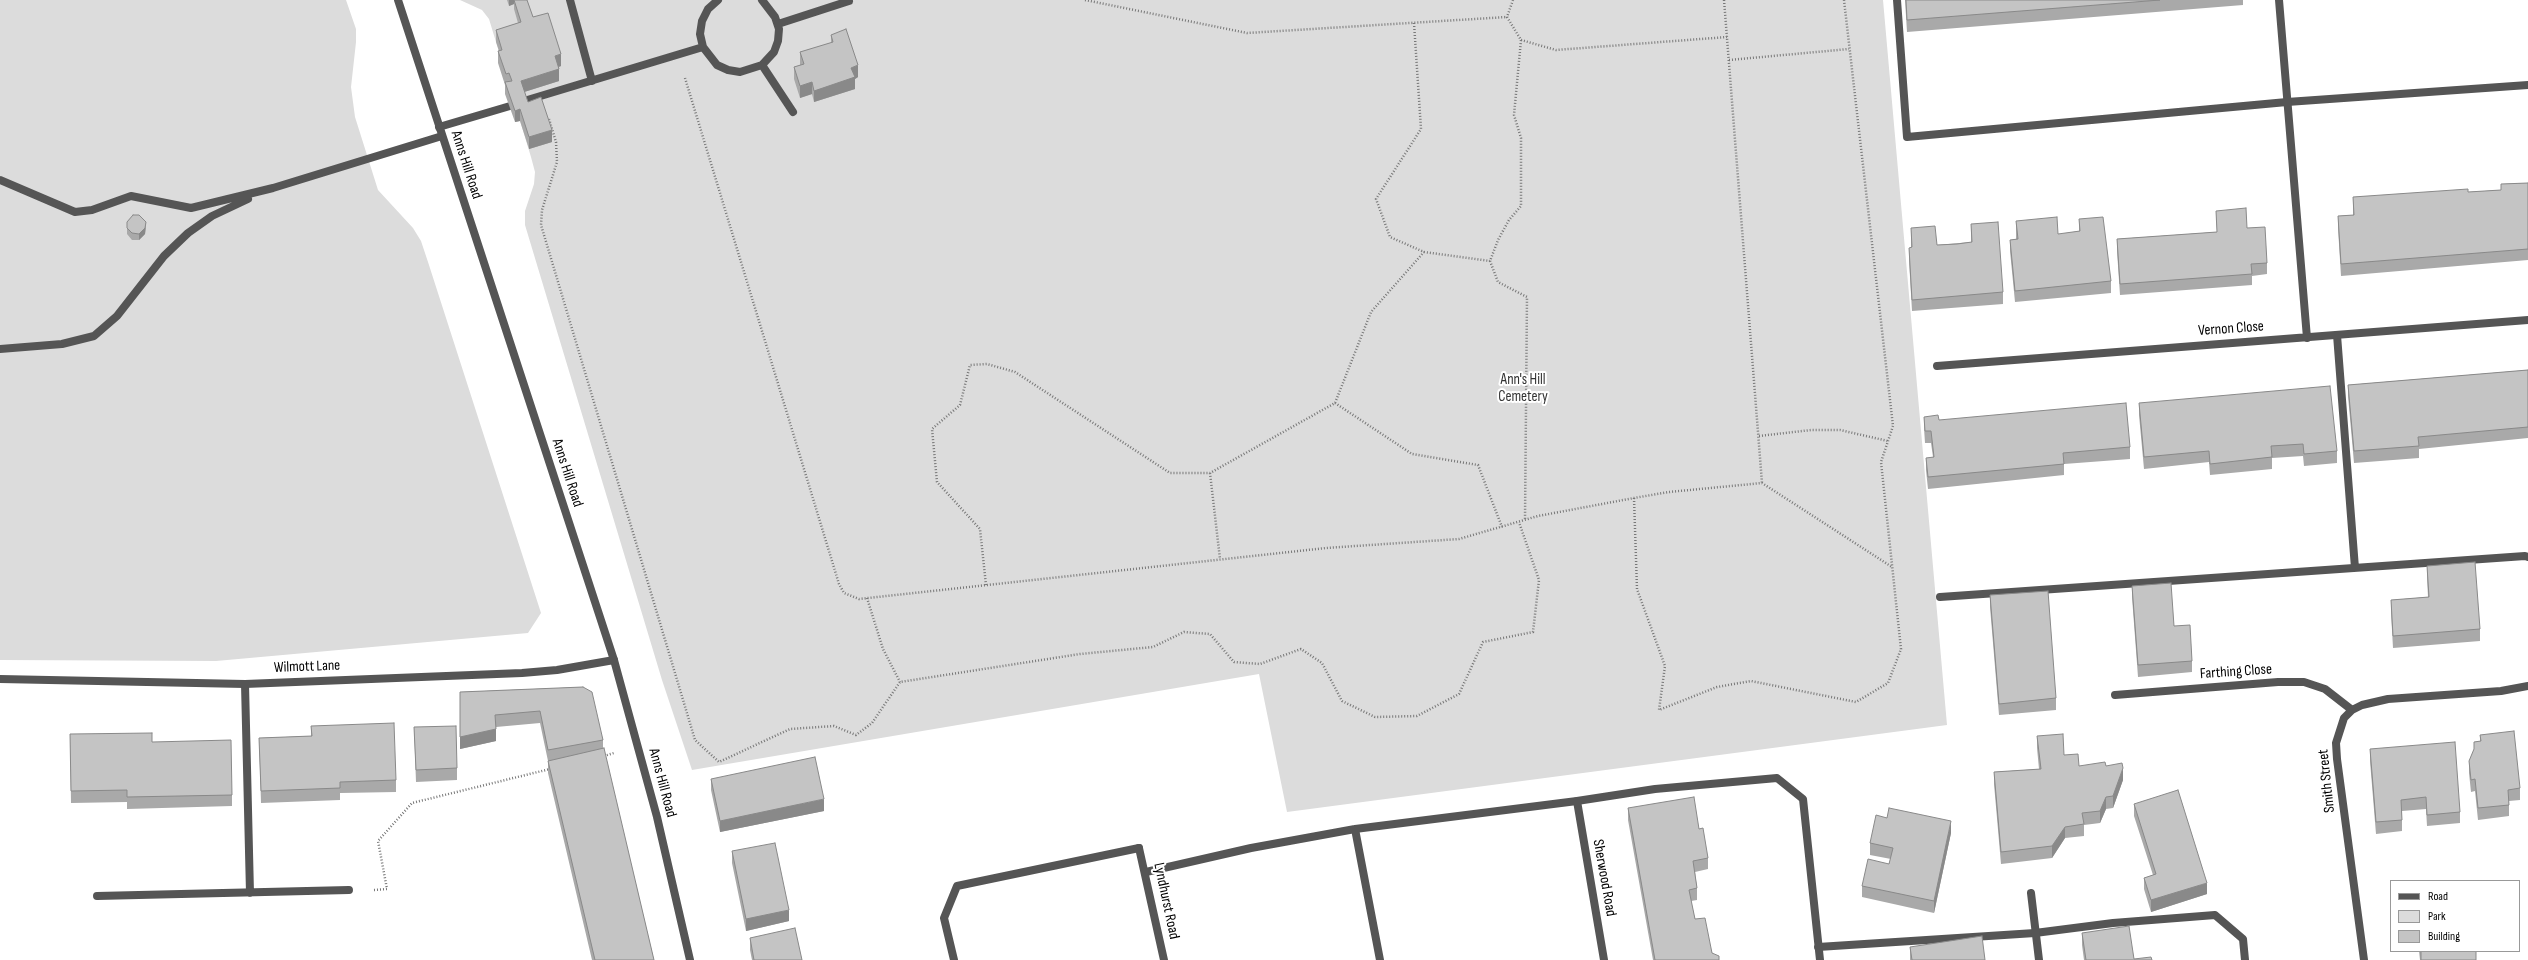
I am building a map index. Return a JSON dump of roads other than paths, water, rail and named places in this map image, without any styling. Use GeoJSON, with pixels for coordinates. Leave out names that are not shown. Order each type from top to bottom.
{"type":"FeatureCollection","features":[{"type":"Feature","properties":{"kind":"street","name":"Anns Hill Road"},"geometry":{"type":"LineString","coordinates":[[398,0],[614,660],[638,747],[690,960]]}},
{"type":"Feature","properties":{"kind":"street"},"geometry":{"type":"LineString","coordinates":[[570,0],[592,81]]}},
{"type":"Feature","properties":{"kind":"street"},"geometry":{"type":"LineString","coordinates":[[718,0],[708,9],[702,21],[700,34],[703,47],[713,62],[728,70],[746,71],[762,65],[771,57],[776,46],[778,24],[772,11],[762,0]]}},
{"type":"Feature","properties":{"kind":"street"},"geometry":{"type":"LineString","coordinates":[[1897,0],[1907,137],[2287,102],[2528,86]]}},
{"type":"Feature","properties":{"kind":"street"},"geometry":{"type":"LineString","coordinates":[[2279,0],[2307,338]]}},
{"type":"Feature","properties":{"kind":"street"},"geometry":{"type":"LineString","coordinates":[[778,24],[849,1]]}},
{"type":"Feature","properties":{"kind":"street"},"geometry":{"type":"LineString","coordinates":[[524,101],[703,47]]}},
{"type":"Feature","properties":{"kind":"street"},"geometry":{"type":"LineString","coordinates":[[762,65],[793,112]]}},
{"type":"Feature","properties":{"kind":"street"},"geometry":{"type":"LineString","coordinates":[[439,127],[510,106]]}},
{"type":"Feature","properties":{"kind":"street"},"geometry":{"type":"LineString","coordinates":[[0,180],[75,212],[92,210],[131,196],[191,208],[273,188],[442,136]]}},
{"type":"Feature","properties":{"kind":"street"},"geometry":{"type":"LineString","coordinates":[[0,349],[75,342],[94,336],[117,316],[164,256],[188,233],[225,209],[273,188]]}},
{"type":"Feature","properties":{"kind":"street","name":"Vernon Close"},"geometry":{"type":"LineString","coordinates":[[1937,366],[2528,320]]}},
{"type":"Feature","properties":{"kind":"street"},"geometry":{"type":"LineString","coordinates":[[2337,335],[2355,568]]}},
{"type":"Feature","properties":{"kind":"street"},"geometry":{"type":"LineString","coordinates":[[1940,597],[2528,557]]}},
{"type":"Feature","properties":{"kind":"street","name":"Wilmott Lane"},"geometry":{"type":"LineString","coordinates":[[0,679],[245,684],[522,673],[557,670],[614,660]]}},
{"type":"Feature","properties":{"kind":"street","name":"Farthing Close"},"geometry":{"type":"LineString","coordinates":[[2115,695],[2278,682],[2304,682],[2326,689],[2352,710]]}},
{"type":"Feature","properties":{"kind":"street"},"geometry":{"type":"LineString","coordinates":[[245,684],[250,893]]}},
{"type":"Feature","properties":{"kind":"street"},"geometry":{"type":"LineString","coordinates":[[2352,710],[2388,699],[2501,691],[2528,686]]}},
{"type":"Feature","properties":{"kind":"street","name":"Smith Street"},"geometry":{"type":"LineString","coordinates":[[2352,710],[2344,718],[2339,730],[2336,759],[2364,960]]}},
{"type":"Feature","properties":{"kind":"street"},"geometry":{"type":"LineString","coordinates":[[1146,872],[1251,848],[1356,829],[1577,801],[1654,789],[1777,778],[1803,799],[1820,960]]}},
{"type":"Feature","properties":{"kind":"street","name":"Sherwood Road"},"geometry":{"type":"LineString","coordinates":[[1577,801],[1604,960]]}},
{"type":"Feature","properties":{"kind":"street"},"geometry":{"type":"LineString","coordinates":[[1356,829],[1380,960]]}},
{"type":"Feature","properties":{"kind":"street","name":"Lyndhurst Road"},"geometry":{"type":"LineString","coordinates":[[954,960],[944,918],[957,886],[1140,848],[1164,960]]}},
{"type":"Feature","properties":{"kind":"street"},"geometry":{"type":"LineString","coordinates":[[97,896],[349,890]]}},
{"type":"Feature","properties":{"kind":"street"},"geometry":{"type":"LineString","coordinates":[[2031,893],[2039,960]]}},
{"type":"Feature","properties":{"kind":"street"},"geometry":{"type":"LineString","coordinates":[[1818,947],[2035,933],[2113,922],[2215,915],[2243,939],[2245,960]]}},
{"type":"Feature","properties":{"kind":"park label","name":"Ann's Hill Cemetery"},"geometry":{"type":"Point","coordinates":[1523,388]}}]}
